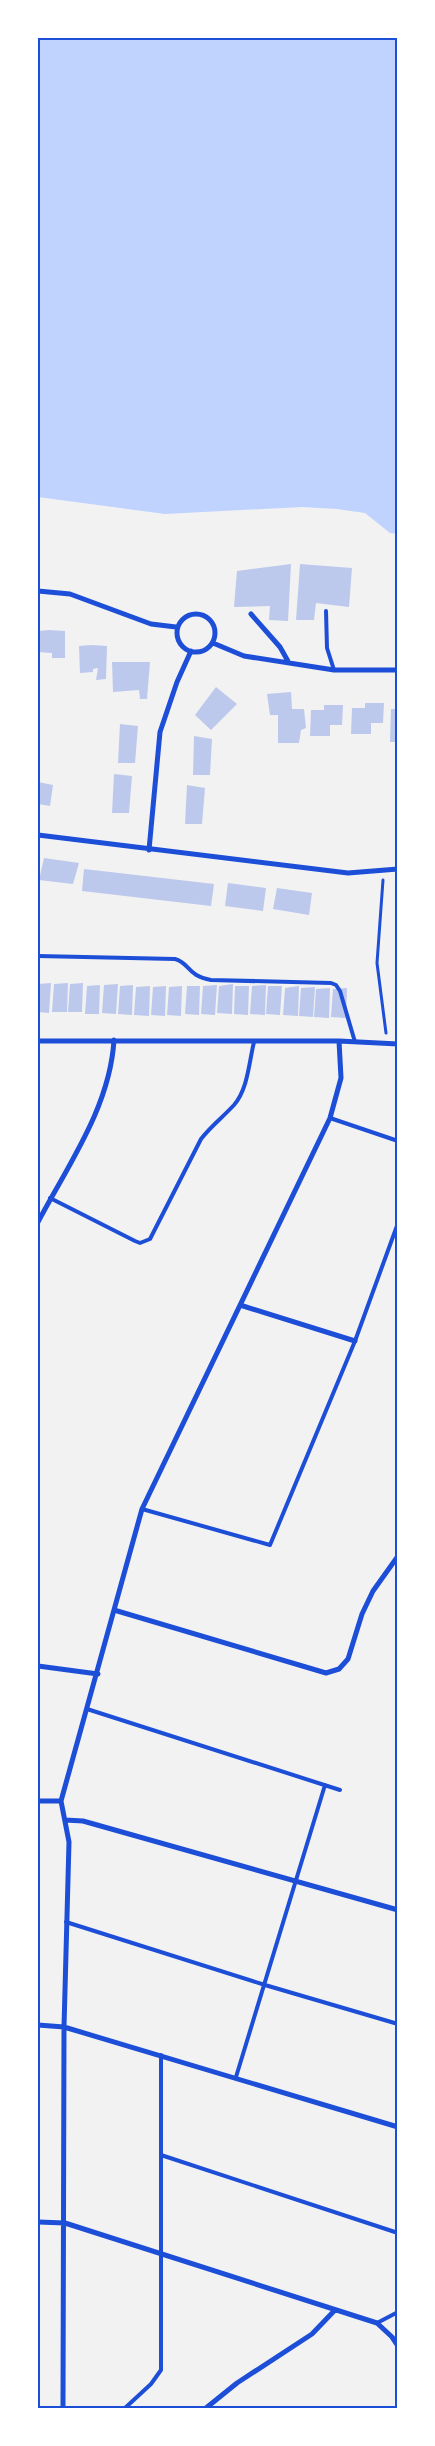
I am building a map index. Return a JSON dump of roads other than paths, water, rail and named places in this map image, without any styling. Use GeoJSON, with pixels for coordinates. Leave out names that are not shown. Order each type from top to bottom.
{"type":"FeatureCollection","features":[{"type":"Feature","properties":{"kind":"street"},"geometry":{"type":"LineString","coordinates":[[38,590],[70,594],[151,624],[176,628]]}},
{"type":"Feature","properties":{"kind":"street"},"geometry":{"type":"LineString","coordinates":[[192,614],[205,615],[214,625],[216,632],[213,643],[204,650],[191,652],[181,644],[176,628],[185,617],[192,614]]}},
{"type":"Feature","properties":{"kind":"street"},"geometry":{"type":"LineString","coordinates":[[251,614],[280,647],[289,663]]}},
{"type":"Feature","properties":{"kind":"street"},"geometry":{"type":"LineString","coordinates":[[213,643],[244,656],[334,670],[398,670]]}},
{"type":"Feature","properties":{"kind":"street"},"geometry":{"type":"LineString","coordinates":[[149,850],[160,732],[177,682],[191,652]]}},
{"type":"Feature","properties":{"kind":"street"},"geometry":{"type":"LineString","coordinates":[[38,835],[348,874],[398,869]]}},
{"type":"Feature","properties":{"kind":"street"},"geometry":{"type":"LineString","coordinates":[[38,1222],[101,1103],[112,1064],[114,1040]]}},
{"type":"Feature","properties":{"kind":"street"},"geometry":{"type":"LineString","coordinates":[[38,1041],[339,1041],[398,1044]]}},
{"type":"Feature","properties":{"kind":"street"},"geometry":{"type":"LineString","coordinates":[[63,2408],[65,2223],[64,2026],[68,1842],[61,1801],[98,1674],[142,1509],[330,1118],[341,1078],[339,1041]]}},
{"type":"Feature","properties":{"kind":"street"},"geometry":{"type":"LineString","coordinates":[[240,1305],[355,1341]]}},
{"type":"Feature","properties":{"kind":"street"},"geometry":{"type":"LineString","coordinates":[[114,1610],[326,1673],[339,1669],[348,1659],[362,1614],[374,1591],[398,1556]]}},
{"type":"Feature","properties":{"kind":"street"},"geometry":{"type":"LineString","coordinates":[[38,1666],[98,1674]]}},
{"type":"Feature","properties":{"kind":"street"},"geometry":{"type":"LineString","coordinates":[[38,1800],[61,1801]]}},
{"type":"Feature","properties":{"kind":"street"},"geometry":{"type":"LineString","coordinates":[[65,1820],[83,1821],[398,1910]]}},
{"type":"Feature","properties":{"kind":"street"},"geometry":{"type":"LineString","coordinates":[[38,2025],[64,2026],[398,2126]]}},
{"type":"Feature","properties":{"kind":"street"},"geometry":{"type":"LineString","coordinates":[[38,2222],[65,2223],[377,2323],[398,2346]]}},
{"type":"Feature","properties":{"kind":"street"},"geometry":{"type":"LineString","coordinates":[[206,2408],[237,2383],[312,2334],[335,2310]]}},
{"type":"Feature","properties":{"kind":"lane"},"geometry":{"type":"LineString","coordinates":[[326,611],[327,648],[334,670]]}},
{"type":"Feature","properties":{"kind":"lane"},"geometry":{"type":"LineString","coordinates":[[38,956],[175,959],[181,960],[192,974],[199,978],[211,980],[331,982],[340,991],[354,1042]]}},
{"type":"Feature","properties":{"kind":"lane"},"geometry":{"type":"LineString","coordinates":[[50,1198],[135,1242],[146,1242],[150,1239],[202,1139],[211,1126],[234,1105],[241,1093],[254,1042]]}},
{"type":"Feature","properties":{"kind":"lane"},"geometry":{"type":"LineString","coordinates":[[330,1118],[398,1141]]}},
{"type":"Feature","properties":{"kind":"lane"},"geometry":{"type":"LineString","coordinates":[[142,1509],[270,1545],[355,1341],[398,1223]]}},
{"type":"Feature","properties":{"kind":"lane"},"geometry":{"type":"LineString","coordinates":[[87,1709],[340,1790]]}},
{"type":"Feature","properties":{"kind":"lane"},"geometry":{"type":"LineString","coordinates":[[236,2077],[297,1883],[325,1785]]}},
{"type":"Feature","properties":{"kind":"lane"},"geometry":{"type":"LineString","coordinates":[[66,1922],[265,1985],[398,2024]]}},
{"type":"Feature","properties":{"kind":"lane"},"geometry":{"type":"LineString","coordinates":[[124,2408],[162,2370],[161,2055]]}},
{"type":"Feature","properties":{"kind":"lane"},"geometry":{"type":"LineString","coordinates":[[161,2155],[398,2232]]}},
{"type":"Feature","properties":{"kind":"lane"},"geometry":{"type":"LineString","coordinates":[[377,2323],[398,2312]]}},
{"type":"Feature","properties":{"kind":"water"},"geometry":{"type":"Polygon","coordinates":[[[38,38],[397,38],[397,534],[390,533],[365,513],[337,509],[302,507],[165,514],[38,497],[38,38]]]}}]}
